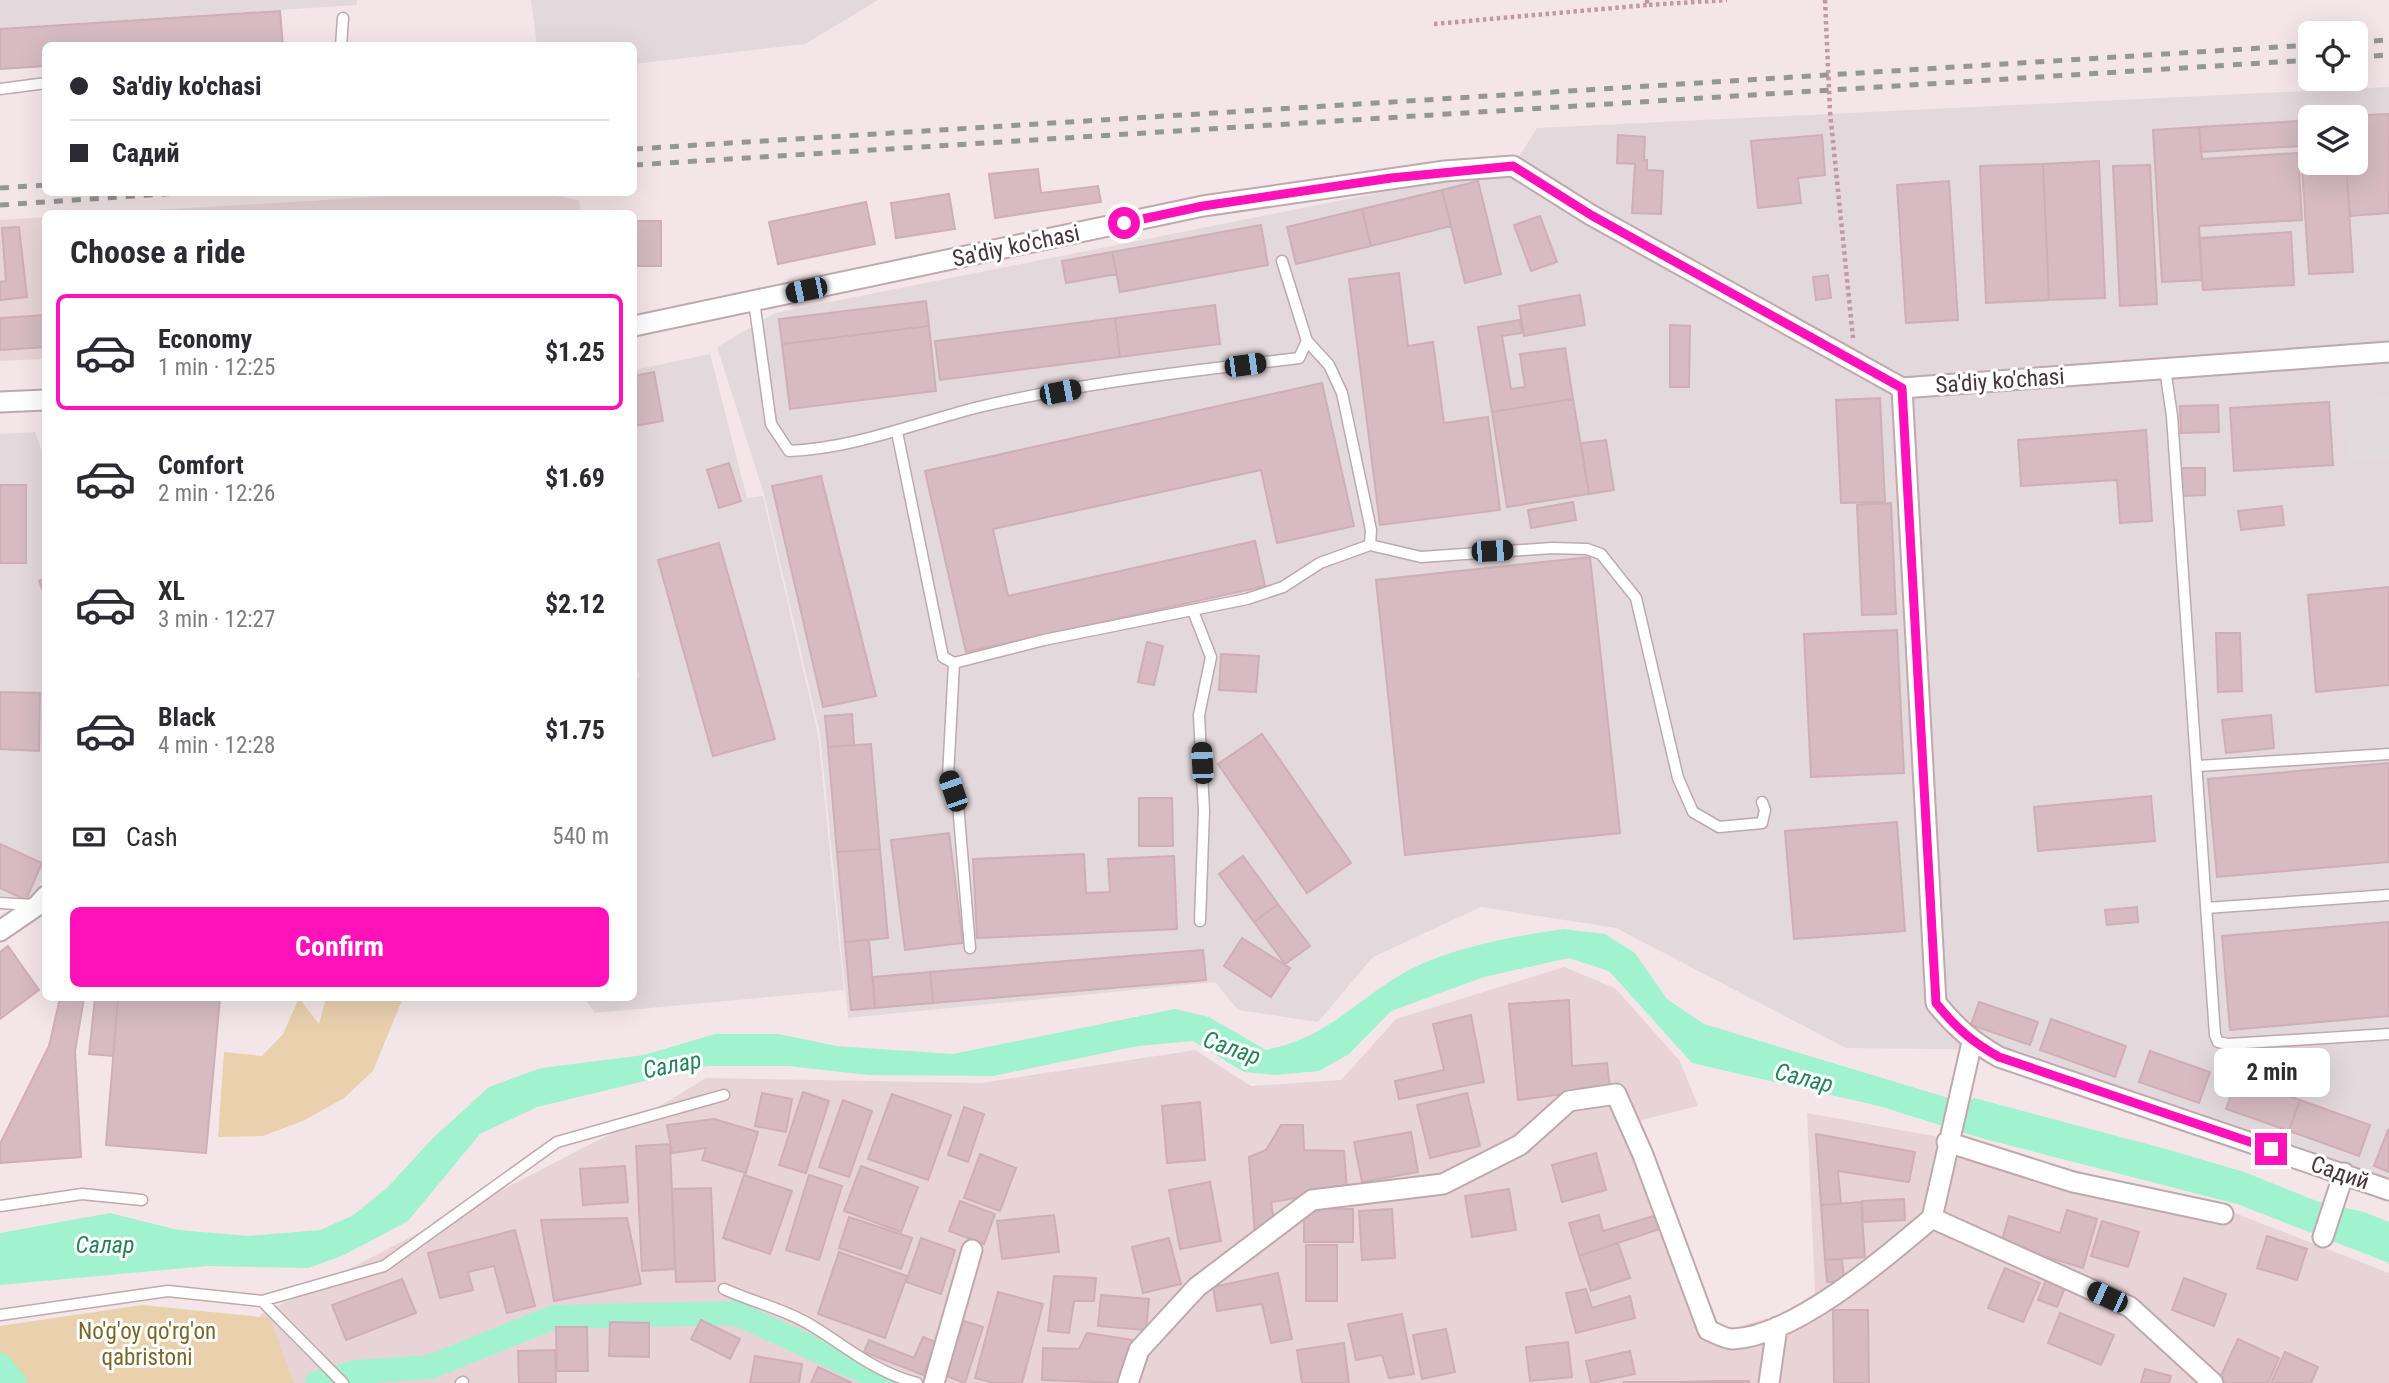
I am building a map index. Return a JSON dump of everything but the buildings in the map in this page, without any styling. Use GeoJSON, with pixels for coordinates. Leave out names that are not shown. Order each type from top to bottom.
{"type":"FeatureCollection","features":[{"type":"Feature","properties":{"kind":"street","name":"Sa'diy ko'chasi"},"geometry":{"type":"LineString","coordinates":[[637,325],[1203,206],[1431,172],[1513,166],[1591,215],[1856,365],[1902,388],[2389,352]]}},
{"type":"Feature","properties":{"kind":"street","name":"Садий"},"geometry":{"type":"LineString","coordinates":[[1902,388],[1936,1003],[1954,1026],[1972,1042],[2024,1067],[2389,1190]]}},
{"type":"Feature","properties":{"kind":"street"},"geometry":{"type":"LineString","coordinates":[[0,402],[42,400]]}},
{"type":"Feature","properties":{"kind":"street"},"geometry":{"type":"LineString","coordinates":[[0,930],[42,901]]}},
{"type":"Feature","properties":{"kind":"street"},"geometry":{"type":"LineString","coordinates":[[1128,1383],[1139,1350],[1197,1287],[1312,1200],[1443,1184],[1520,1145],[1569,1101],[1616,1094],[1643,1156],[1708,1330],[1731,1339],[1777,1327],[1860,1280],[1932,1218],[1972,1042]]}},
{"type":"Feature","properties":{"kind":"street"},"geometry":{"type":"LineString","coordinates":[[1948,1139],[2073,1182],[2223,1214]]}},
{"type":"Feature","properties":{"kind":"street"},"geometry":{"type":"LineString","coordinates":[[2323,1237],[2344,1174]]}},
{"type":"Feature","properties":{"kind":"street"},"geometry":{"type":"LineString","coordinates":[[1932,1218],[2130,1307],[2213,1383]]}},
{"type":"Feature","properties":{"kind":"street"},"geometry":{"type":"LineString","coordinates":[[934,1383],[972,1250]]}},
{"type":"Feature","properties":{"kind":"street"},"geometry":{"type":"LineString","coordinates":[[1769,1383],[1777,1327]]}},
{"type":"Feature","properties":{"kind":"lane"},"geometry":{"type":"LineString","coordinates":[[341,42],[342,18]]}},
{"type":"Feature","properties":{"kind":"lane"},"geometry":{"type":"LineString","coordinates":[[0,89],[42,84]]}},
{"type":"Feature","properties":{"kind":"lane"},"geometry":{"type":"LineString","coordinates":[[1282,261],[1307,341],[1329,365],[1342,393],[1371,530],[1370,545]]}},
{"type":"Feature","properties":{"kind":"lane"},"geometry":{"type":"LineString","coordinates":[[754,301],[771,424],[789,451],[828,449],[897,432],[979,407],[1087,387],[1299,358],[1307,341]]}},
{"type":"Feature","properties":{"kind":"lane"},"geometry":{"type":"LineString","coordinates":[[2165,369],[2172,416],[2215,1035],[2218,1042],[2389,1034]]}},
{"type":"Feature","properties":{"kind":"lane"},"geometry":{"type":"LineString","coordinates":[[897,432],[943,657],[954,663],[1044,640],[1193,611],[1283,587],[1320,563],[1370,545],[1421,557],[1552,548],[1587,549],[1601,554],[1636,598],[1678,778],[1693,812],[1719,827],[1762,823],[1762,802]]}},
{"type":"Feature","properties":{"kind":"lane"},"geometry":{"type":"LineString","coordinates":[[1193,611],[1211,657],[1199,715],[1204,811],[1200,921]]}},
{"type":"Feature","properties":{"kind":"lane"},"geometry":{"type":"LineString","coordinates":[[954,663],[948,777],[958,804],[970,948]]}},
{"type":"Feature","properties":{"kind":"lane"},"geometry":{"type":"LineString","coordinates":[[2198,766],[2389,754]]}},
{"type":"Feature","properties":{"kind":"lane"},"geometry":{"type":"LineString","coordinates":[[2206,908],[2389,895]]}},
{"type":"Feature","properties":{"kind":"lane"},"geometry":{"type":"LineString","coordinates":[[0,903],[42,901]]}},
{"type":"Feature","properties":{"kind":"lane"},"geometry":{"type":"LineString","coordinates":[[0,1315],[168,1291],[262,1301],[384,1266],[556,1142],[724,1095]]}},
{"type":"Feature","properties":{"kind":"lane"},"geometry":{"type":"LineString","coordinates":[[0,1206],[82,1194],[142,1200]]}},
{"type":"Feature","properties":{"kind":"lane"},"geometry":{"type":"LineString","coordinates":[[724,1289],[811,1325],[853,1355],[899,1379],[917,1383]]}},
{"type":"Feature","properties":{"kind":"lane"},"geometry":{"type":"LineString","coordinates":[[262,1301],[343,1383]]}},
{"type":"Feature","properties":{"kind":"path"},"geometry":{"type":"LineString","coordinates":[[1434,24],[1647,2],[1727,0]]}},
{"type":"Feature","properties":{"kind":"path"},"geometry":{"type":"LineString","coordinates":[[1825,0],[1830,113],[1856,365]]}},
{"type":"Feature","properties":{"kind":"shaded area"},"geometry":{"type":"Polygon","coordinates":[[[0,0],[357,0],[357,5],[0,28],[0,0]]]}},
{"type":"Feature","properties":{"kind":"shaded area"},"geometry":{"type":"Polygon","coordinates":[[[531,0],[878,0],[805,44],[637,64],[637,42],[537,42],[531,0]]]}},
{"type":"Feature","properties":{"kind":"shaded area"},"geometry":{"type":"Polygon","coordinates":[[[2389,87],[2389,1181],[2016,1050],[1846,1048],[1616,928],[1481,907],[1373,957],[1318,1022],[1238,1010],[1215,982],[848,1018],[820,734],[764,494],[717,347],[775,313],[1513,166],[1537,128],[2306,91],[2368,91],[2368,88],[2389,87]]]}},
{"type":"Feature","properties":{"kind":"shaded area"},"geometry":{"type":"Polygon","coordinates":[[[391,196],[556,196],[579,200],[581,210],[157,210],[391,196]]]}},
{"type":"Feature","properties":{"kind":"shaded area"},"geometry":{"type":"Polygon","coordinates":[[[42,217],[42,359],[0,361],[0,220],[42,217]]]}},
{"type":"Feature","properties":{"kind":"shaded area"},"geometry":{"type":"Polygon","coordinates":[[[710,354],[747,498],[763,496],[818,734],[844,990],[595,1013],[586,1001],[637,1001],[637,369],[710,354]]]}},
{"type":"Feature","properties":{"kind":"shaded area"},"geometry":{"type":"Polygon","coordinates":[[[2389,396],[2389,459],[2348,462],[2343,400],[2389,396]]]}},
{"type":"Feature","properties":{"kind":"shaded area"},"geometry":{"type":"Polygon","coordinates":[[[35,432],[42,452],[42,881],[33,899],[0,896],[0,434],[35,432]]]}},
{"type":"Feature","properties":{"kind":"shaded area"},"geometry":{"type":"Polygon","coordinates":[[[1564,967],[1615,988],[1680,1061],[1698,1106],[1638,1121],[1718,1332],[1787,1313],[1815,1293],[1807,1113],[1961,1141],[2222,1208],[2389,1273],[2389,1383],[276,1383],[260,1315],[637,1120],[706,1078],[980,1083],[1195,1050],[1251,1086],[1341,1080],[1396,1019],[1564,967]]]}},
{"type":"Feature","properties":{"kind":"green space"},"geometry":{"type":"Polygon","coordinates":[[[298,1001],[301,1001],[319,1024],[325,1001],[402,1001],[373,1071],[344,1098],[303,1121],[263,1136],[218,1137],[224,1052],[262,1056],[283,1034],[298,1001]]]}},
{"type":"Feature","properties":{"kind":"green space","name":"No'g'oy qo'rg'on qabristoni"},"geometry":{"type":"Polygon","coordinates":[[[142,1305],[270,1318],[294,1383],[0,1383],[0,1326],[142,1305]]]}},
{"type":"Feature","properties":{"kind":"water","name":"Салар"},"geometry":{"type":"Polygon","coordinates":[[[1563,929],[1605,934],[1635,953],[1667,999],[1704,1024],[1965,1103],[1974,1098],[2166,1149],[2244,1172],[2319,1202],[2364,1212],[2389,1222],[2389,1263],[2237,1204],[1981,1138],[1879,1106],[1692,1063],[1609,971],[1569,958],[1484,977],[1391,1011],[1349,1054],[1319,1071],[1274,1075],[1244,1072],[1193,1041],[1138,1046],[993,1076],[869,1075],[788,1066],[707,1066],[537,1107],[480,1134],[408,1221],[344,1255],[308,1268],[207,1266],[0,1285],[0,1233],[110,1213],[178,1230],[249,1236],[320,1230],[352,1216],[387,1188],[433,1138],[489,1087],[541,1068],[644,1055],[715,1034],[779,1034],[836,1046],[953,1054],[1175,1009],[1209,1017],[1266,1050],[1309,1036],[1392,980],[1428,961],[1485,943],[1563,929]]]}},
{"type":"Feature","properties":{"kind":"waterway","name":"Салар"},"geometry":{"type":"LineString","coordinates":[[317,1383],[355,1372],[430,1367],[554,1317],[735,1313],[889,1383]]}},
{"type":"Feature","properties":{"kind":"waterway","name":"Салар"},"geometry":{"type":"LineString","coordinates":[[0,1365],[15,1383]]}},
{"type":"Feature","properties":{"kind":"railway"},"geometry":{"type":"LineString","coordinates":[[2368,41],[2389,40]]}},
{"type":"Feature","properties":{"kind":"railway"},"geometry":{"type":"LineString","coordinates":[[637,149],[2298,46]]}},
{"type":"Feature","properties":{"kind":"railway"},"geometry":{"type":"LineString","coordinates":[[2368,56],[2389,55]]}},
{"type":"Feature","properties":{"kind":"railway"},"geometry":{"type":"LineString","coordinates":[[637,165],[2298,61]]}},
{"type":"Feature","properties":{"kind":"railway"},"geometry":{"type":"LineString","coordinates":[[0,188],[42,185]]}},
{"type":"Feature","properties":{"kind":"railway"},"geometry":{"type":"LineString","coordinates":[[0,205],[134,196]]}},
{"type":"Feature","properties":{"kind":"route"},"geometry":{"type":"LineString","coordinates":[[1124,223],[1203,206],[1391,178],[1513,166],[1591,215],[1856,365],[1902,388],[1936,1003],[1954,1026],[1972,1042],[1999,1057],[2271,1149]]}}]}
